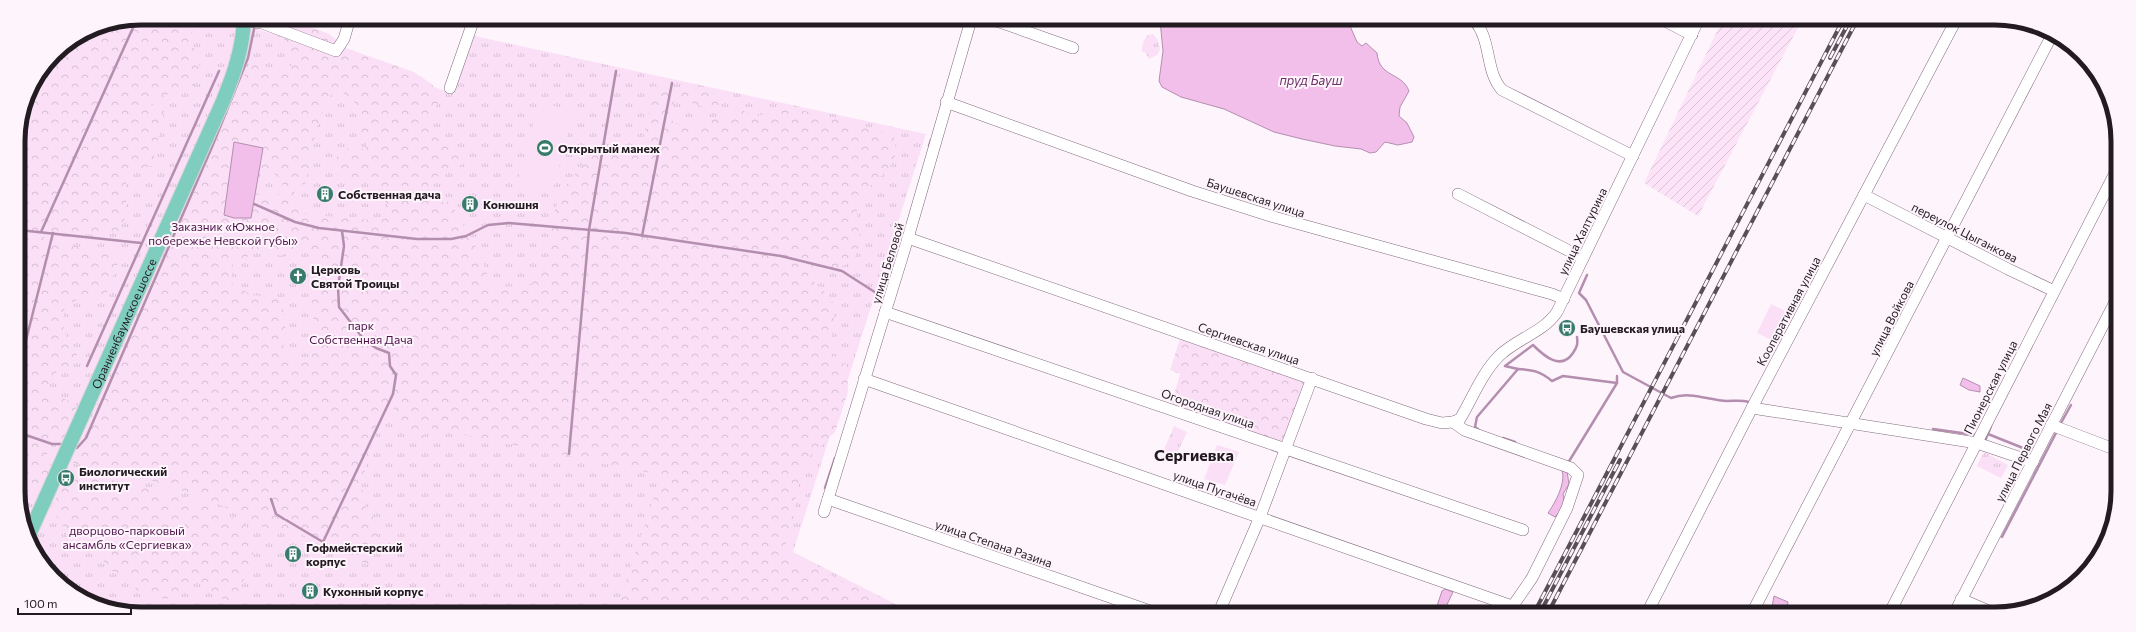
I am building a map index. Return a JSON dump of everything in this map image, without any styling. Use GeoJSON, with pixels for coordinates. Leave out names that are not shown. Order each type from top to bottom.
{"type":"FeatureCollection","features":[{"type":"Feature","properties":{"kind":"main road","name":"Ораниенбаумское шоссе"},"geometry":{"type":"LineString","coordinates":[[31,529],[236,68],[243,25]]}},
{"type":"Feature","properties":{"kind":"street"},"geometry":{"type":"LineString","coordinates":[[267,25],[336,51],[344,39],[348,25]]}},
{"type":"Feature","properties":{"kind":"street"},"geometry":{"type":"LineString","coordinates":[[450,88],[472,25]]}},
{"type":"Feature","properties":{"kind":"street","name":"улица Беловой"},"geometry":{"type":"LineString","coordinates":[[824,512],[908,238],[946,102],[969,25]]}},
{"type":"Feature","properties":{"kind":"street"},"geometry":{"type":"LineString","coordinates":[[1008,25],[1073,48]]}},
{"type":"Feature","properties":{"kind":"street"},"geometry":{"type":"LineString","coordinates":[[1477,25],[1486,40],[1493,76],[1502,90],[1633,156]]}},
{"type":"Feature","properties":{"kind":"street"},"geometry":{"type":"LineString","coordinates":[[1673,25],[1692,35]]}},
{"type":"Feature","properties":{"kind":"street","name":"улица Халтурина"},"geometry":{"type":"LineString","coordinates":[[1453,422],[1460,419],[1499,357],[1552,320],[1564,299],[1696,25]]}},
{"type":"Feature","properties":{"kind":"street","name":"Кооперативная улица"},"geometry":{"type":"LineString","coordinates":[[1650,607],[1752,408],[1953,25]]}},
{"type":"Feature","properties":{"kind":"street","name":"улица Войкова"},"geometry":{"type":"LineString","coordinates":[[1755,607],[1947,237],[2053,41]]}},
{"type":"Feature","properties":{"kind":"street","name":"Баушевская улица"},"geometry":{"type":"LineString","coordinates":[[946,102],[1185,188],[1261,213],[1345,238],[1552,294],[1564,299]]}},
{"type":"Feature","properties":{"kind":"street","name":"Пионерская улица"},"geometry":{"type":"LineString","coordinates":[[1893,607],[2111,181]]}},
{"type":"Feature","properties":{"kind":"street"},"geometry":{"type":"LineString","coordinates":[[1458,194],[1583,258]]}},
{"type":"Feature","properties":{"kind":"street","name":"переулок Цыганкова"},"geometry":{"type":"LineString","coordinates":[[1864,195],[2054,291]]}},
{"type":"Feature","properties":{"kind":"street","name":"Сергиевская улица"},"geometry":{"type":"LineString","coordinates":[[908,238],[1426,419],[1442,423],[1453,422],[1464,430],[1571,468],[1578,475],[1566,508],[1532,578],[1511,607]]}},
{"type":"Feature","properties":{"kind":"street","name":"улица Первого Мая"},"geometry":{"type":"LineString","coordinates":[[1957,607],[2111,310]]}},
{"type":"Feature","properties":{"kind":"street","name":"Огородная улица"},"geometry":{"type":"LineString","coordinates":[[885,312],[1522,530]]}},
{"type":"Feature","properties":{"kind":"street"},"geometry":{"type":"LineString","coordinates":[[1221,607],[1260,517],[1312,378]]}},
{"type":"Feature","properties":{"kind":"street","name":"улица Пугачёва"},"geometry":{"type":"LineString","coordinates":[[864,379],[1260,517],[1505,607]]}},
{"type":"Feature","properties":{"kind":"street"},"geometry":{"type":"LineString","coordinates":[[1752,408],[1851,422],[1858,426],[1977,443],[2033,462]]}},
{"type":"Feature","properties":{"kind":"street"},"geometry":{"type":"LineString","coordinates":[[2051,425],[2111,448]]}},
{"type":"Feature","properties":{"kind":"street","name":"улица Степана Разина"},"geometry":{"type":"LineString","coordinates":[[828,499],[1139,607]]}},
{"type":"Feature","properties":{"kind":"street"},"geometry":{"type":"LineString","coordinates":[[1961,599],[1980,607]]}},
{"type":"Feature","properties":{"kind":"shaded area"},"geometry":{"type":"Polygon","coordinates":[[[1720,25],[1799,25],[1698,216],[1644,183],[1720,25]]]}},
{"type":"Feature","properties":{"kind":"green space","name":"парк Собственная Дача"},"geometry":{"type":"Polygon","coordinates":[[[141,25],[250,25],[260,30],[340,54],[454,94],[474,36],[926,134],[793,552],[901,607],[141,607],[111,603],[83,591],[59,573],[49,561],[41,549],[31,528],[26,506],[25,134],[31,104],[41,83],[49,71],[65,54],[83,41],[104,31],[119,27],[141,25]]]}},
{"type":"Feature","properties":{"kind":"green space"},"geometry":{"type":"Polygon","coordinates":[[[192,25],[194,50],[202,72],[199,82],[192,86],[152,100],[152,104],[164,110],[164,112],[152,166],[133,171],[128,176],[126,180],[126,216],[119,231],[105,235],[44,233],[44,240],[115,253],[119,255],[119,260],[108,290],[102,299],[81,298],[65,306],[63,321],[66,337],[77,354],[72,367],[57,371],[50,384],[41,389],[44,392],[54,393],[77,406],[64,438],[49,449],[45,459],[52,467],[41,491],[25,491],[25,134],[31,104],[41,83],[59,59],[83,41],[97,34],[126,26],[192,25]]]}},
{"type":"Feature","properties":{"kind":"green space","name":"парк Собственная Дача"},"geometry":{"type":"Polygon","coordinates":[[[291,27],[311,27],[329,34],[348,49],[414,72],[432,84],[439,100],[431,117],[429,132],[441,141],[454,147],[466,160],[457,168],[445,169],[433,181],[438,202],[450,202],[482,257],[491,288],[531,285],[549,259],[552,219],[561,192],[596,147],[642,145],[653,86],[718,94],[721,103],[712,110],[677,98],[670,108],[673,123],[689,126],[742,110],[754,117],[773,112],[785,106],[893,134],[896,152],[891,165],[882,176],[860,196],[857,204],[860,236],[857,252],[853,259],[849,263],[839,267],[813,268],[814,282],[832,299],[834,317],[831,347],[837,361],[847,365],[848,392],[835,432],[804,462],[796,497],[792,529],[786,543],[789,554],[799,563],[817,568],[893,607],[617,607],[661,475],[426,427],[424,447],[412,440],[401,428],[396,409],[384,406],[361,483],[366,508],[382,527],[368,565],[289,529],[273,530],[262,527],[245,516],[202,497],[137,476],[73,463],[250,62],[277,71],[291,66],[295,58],[286,49],[283,42],[291,27]],[[343,93],[333,94],[326,100],[320,121],[315,130],[314,148],[305,184],[296,186],[293,197],[302,205],[305,214],[379,221],[386,218],[390,210],[375,188],[356,179],[337,175],[336,158],[340,151],[351,148],[365,149],[367,145],[357,131],[359,119],[358,109],[349,97],[343,93]],[[262,148],[251,217],[256,194],[275,196],[281,193],[283,182],[275,174],[259,171],[262,148]],[[299,240],[297,248],[285,256],[256,253],[233,263],[231,283],[252,295],[282,298],[285,326],[283,351],[293,359],[308,362],[314,327],[312,302],[317,256],[312,252],[309,242],[299,240]]]}},
{"type":"Feature","properties":{"kind":"green space"},"geometry":{"type":"Polygon","coordinates":[[[1153,34],[1158,40],[1160,50],[1157,55],[1149,59],[1146,53],[1142,52],[1142,47],[1148,35],[1153,34]]]}},
{"type":"Feature","properties":{"kind":"green space","name":"Открытый манеж"},"geometry":{"type":"Polygon","coordinates":[[[539,102],[574,111],[552,194],[517,184],[539,102]]]}},
{"type":"Feature","properties":{"kind":"green space"},"geometry":{"type":"Polygon","coordinates":[[[1771,304],[1787,312],[1774,341],[1757,333],[1771,304]]]}},
{"type":"Feature","properties":{"kind":"green space"},"geometry":{"type":"Polygon","coordinates":[[[1180,339],[1306,383],[1284,440],[1281,442],[1171,406],[1180,374],[1170,370],[1180,339]]]}},
{"type":"Feature","properties":{"kind":"green space"},"geometry":{"type":"Polygon","coordinates":[[[1174,426],[1187,432],[1175,458],[1163,452],[1174,426]]]}},
{"type":"Feature","properties":{"kind":"green space"},"geometry":{"type":"Polygon","coordinates":[[[1217,445],[1239,452],[1225,485],[1204,479],[1217,445]]]}},
{"type":"Feature","properties":{"kind":"green space"},"geometry":{"type":"Polygon","coordinates":[[[1984,452],[2008,465],[2001,478],[1977,466],[1984,452]]]}},
{"type":"Feature","properties":{"kind":"green space","name":"дворцово-парковый ансамбль «Сергиевка»"},"geometry":{"type":"Polygon","coordinates":[[[70,471],[143,486],[196,502],[221,511],[249,528],[254,550],[238,596],[233,601],[222,598],[214,594],[198,579],[188,583],[176,597],[166,599],[145,595],[136,590],[133,582],[108,569],[98,551],[85,547],[69,535],[51,508],[70,471]]]}},
{"type":"Feature","properties":{"kind":"water","name":"пруд Бауш"},"geometry":{"type":"Polygon","coordinates":[[[1160,25],[1350,26],[1357,42],[1362,46],[1366,43],[1377,53],[1382,67],[1406,85],[1409,91],[1400,107],[1399,116],[1407,123],[1414,137],[1412,142],[1398,145],[1385,142],[1376,152],[1370,153],[1361,149],[1335,146],[1274,132],[1224,109],[1181,97],[1162,87],[1159,81],[1163,51],[1160,25]]]}},
{"type":"Feature","properties":{"kind":"water"},"geometry":{"type":"Polygon","coordinates":[[[234,142],[263,148],[251,218],[234,218],[224,215],[234,142]]]}},
{"type":"Feature","properties":{"kind":"water"},"geometry":{"type":"Polygon","coordinates":[[[1963,378],[1980,386],[1980,392],[1969,390],[1960,385],[1963,378]]]}},
{"type":"Feature","properties":{"kind":"water"},"geometry":{"type":"Polygon","coordinates":[[[1562,471],[1567,471],[1569,484],[1563,494],[1564,500],[1562,506],[1555,517],[1548,513],[1559,493],[1563,476],[1562,471]]]}},
{"type":"Feature","properties":{"kind":"water"},"geometry":{"type":"Polygon","coordinates":[[[1445,589],[1453,592],[1446,607],[1437,607],[1442,591],[1445,589]]]}},
{"type":"Feature","properties":{"kind":"water"},"geometry":{"type":"Polygon","coordinates":[[[1774,596],[1788,602],[1787,607],[1772,607],[1774,596]]]}},
{"type":"Feature","properties":{"kind":"waterway"},"geometry":{"type":"LineString","coordinates":[[41,232],[134,25]]}},
{"type":"Feature","properties":{"kind":"waterway"},"geometry":{"type":"LineString","coordinates":[[77,448],[86,438],[212,147],[248,58],[254,29]]}},
{"type":"Feature","properties":{"kind":"waterway"},"geometry":{"type":"LineString","coordinates":[[87,366],[219,71]]}},
{"type":"Feature","properties":{"kind":"waterway"},"geometry":{"type":"LineString","coordinates":[[569,454],[589,230],[616,71]]}},
{"type":"Feature","properties":{"kind":"waterway"},"geometry":{"type":"LineString","coordinates":[[642,236],[672,83]]}},
{"type":"Feature","properties":{"kind":"waterway"},"geometry":{"type":"LineString","coordinates":[[929,146],[931,140]]}},
{"type":"Feature","properties":{"kind":"waterway"},"geometry":{"type":"LineString","coordinates":[[254,204],[295,222],[319,228],[417,239],[451,239],[466,236],[488,225],[509,223],[626,233],[781,256],[842,271],[884,298]]}},
{"type":"Feature","properties":{"kind":"waterway"},"geometry":{"type":"LineString","coordinates":[[25,231],[141,243]]}},
{"type":"Feature","properties":{"kind":"waterway"},"geometry":{"type":"LineString","coordinates":[[286,520],[323,542],[393,394],[396,375],[390,366],[389,353],[376,348],[365,341],[339,307],[338,287],[344,246],[342,231]]}},
{"type":"Feature","properties":{"kind":"waterway"},"geometry":{"type":"LineString","coordinates":[[25,344],[53,233]]}},
{"type":"Feature","properties":{"kind":"waterway"},"geometry":{"type":"LineString","coordinates":[[1587,275],[1579,293],[1586,300],[1623,372],[1671,398],[1685,395],[1727,401],[1749,402]]}},
{"type":"Feature","properties":{"kind":"waterway"},"geometry":{"type":"LineString","coordinates":[[1518,369],[1505,366],[1533,345],[1547,357],[1553,360],[1563,361],[1573,353],[1577,344],[1577,337]]}},
{"type":"Feature","properties":{"kind":"waterway"},"geometry":{"type":"LineString","coordinates":[[1479,430],[1475,427],[1477,417],[1518,369],[1536,372],[1544,375],[1552,381],[1563,376],[1617,383],[1617,376]]}},
{"type":"Feature","properties":{"kind":"waterway"},"geometry":{"type":"LineString","coordinates":[[1566,462],[1568,463],[1617,383]]}},
{"type":"Feature","properties":{"kind":"waterway"},"geometry":{"type":"LineString","coordinates":[[2061,423],[2071,405]]}},
{"type":"Feature","properties":{"kind":"waterway"},"geometry":{"type":"LineString","coordinates":[[1985,441],[1991,426]]}},
{"type":"Feature","properties":{"kind":"waterway"},"geometry":{"type":"LineString","coordinates":[[1933,429],[1976,435]]}},
{"type":"Feature","properties":{"kind":"waterway"},"geometry":{"type":"LineString","coordinates":[[2002,537],[2056,433]]}},
{"type":"Feature","properties":{"kind":"waterway"},"geometry":{"type":"LineString","coordinates":[[1988,434],[2023,448],[2033,449]]}},
{"type":"Feature","properties":{"kind":"waterway"},"geometry":{"type":"LineString","coordinates":[[25,435],[52,444],[64,444]]}},
{"type":"Feature","properties":{"kind":"waterway"},"geometry":{"type":"LineString","coordinates":[[1503,438],[1515,442]]}},
{"type":"Feature","properties":{"kind":"waterway"},"geometry":{"type":"LineString","coordinates":[[825,488],[835,458]]}},
{"type":"Feature","properties":{"kind":"waterway"},"geometry":{"type":"LineString","coordinates":[[271,499],[276,514],[284,519]]}},
{"type":"Feature","properties":{"kind":"railway"},"geometry":{"type":"LineString","coordinates":[[1537,607],[1840,25]]}},
{"type":"Feature","properties":{"kind":"railway"},"geometry":{"type":"LineString","coordinates":[[1830,58],[1847,25]]}},
{"type":"Feature","properties":{"kind":"railway"},"geometry":{"type":"LineString","coordinates":[[1551,607],[1854,25]]}},
{"type":"Feature","properties":{"kind":"railway"},"geometry":{"type":"LineString","coordinates":[[1543,607],[1620,460]]}},
{"type":"Feature","properties":{"kind":"place","name":"Открытый манеж"},"geometry":{"type":"Point","coordinates":[545,148]}},
{"type":"Feature","properties":{"kind":"place","name":"Собственная дача"},"geometry":{"type":"Point","coordinates":[325,194]}},
{"type":"Feature","properties":{"kind":"place","name":"Конюшня"},"geometry":{"type":"Point","coordinates":[470,204]}},
{"type":"Feature","properties":{"kind":"place","name":"Церковь Святой Троицы"},"geometry":{"type":"Point","coordinates":[298,276]}},
{"type":"Feature","properties":{"kind":"place","name":"Баушевская улица"},"geometry":{"type":"Point","coordinates":[1567,328]}},
{"type":"Feature","properties":{"kind":"place","name":"Биологический институт"},"geometry":{"type":"Point","coordinates":[66,478]}},
{"type":"Feature","properties":{"kind":"place","name":"Гофмейстерский корпус"},"geometry":{"type":"Point","coordinates":[293,554]}},
{"type":"Feature","properties":{"kind":"place","name":"Кухонный корпус"},"geometry":{"type":"Point","coordinates":[310,591]}},
{"type":"Feature","properties":{"kind":"district","name":"Сергиевка"},"geometry":{"type":"Point","coordinates":[1194,454]}},
{"type":"Feature","properties":{"kind":"park label","name":"Заказник «Южное побережье Невской губы»"},"geometry":{"type":"Point","coordinates":[223,233]}}]}
